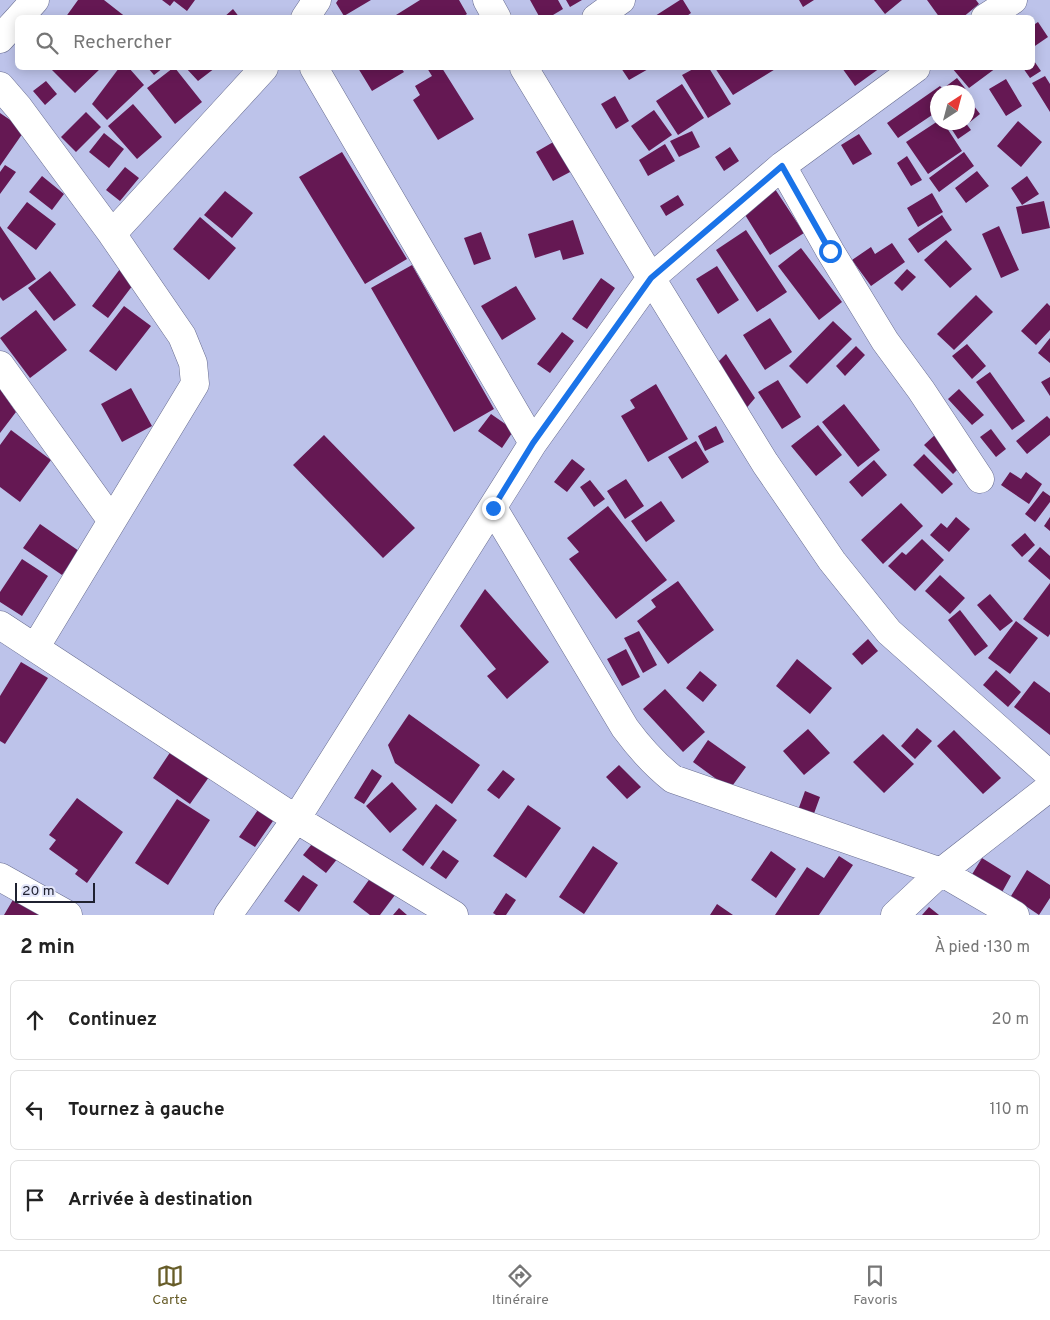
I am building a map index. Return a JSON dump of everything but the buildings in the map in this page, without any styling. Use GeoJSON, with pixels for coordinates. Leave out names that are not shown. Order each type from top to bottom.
{"type":"FeatureCollection","features":[{"type":"Feature","properties":{"kind":"street"},"geometry":{"type":"LineString","coordinates":[[21,15],[35,0]]}},
{"type":"Feature","properties":{"kind":"street"},"geometry":{"type":"LineString","coordinates":[[307,15],[317,0]]}},
{"type":"Feature","properties":{"kind":"street"},"geometry":{"type":"LineString","coordinates":[[487,0],[494,15]]}},
{"type":"Feature","properties":{"kind":"street"},"geometry":{"type":"LineString","coordinates":[[600,15],[621,0]]}},
{"type":"Feature","properties":{"kind":"street"},"geometry":{"type":"LineString","coordinates":[[990,15],[1013,0]]}},
{"type":"Feature","properties":{"kind":"street"},"geometry":{"type":"LineString","coordinates":[[0,39],[15,22]]}},
{"type":"Feature","properties":{"kind":"street"},"geometry":{"type":"LineString","coordinates":[[112,234],[262,70]]}},
{"type":"Feature","properties":{"kind":"street"},"geometry":{"type":"LineString","coordinates":[[315,70],[533,443]]}},
{"type":"Feature","properties":{"kind":"street"},"geometry":{"type":"LineString","coordinates":[[526,70],[765,463],[832,561],[889,632],[1050,775]]}},
{"type":"Feature","properties":{"kind":"street"},"geometry":{"type":"LineString","coordinates":[[228,915],[296,819],[533,443],[651,278],[782,166],[913,70]]}},
{"type":"Feature","properties":{"kind":"street"},"geometry":{"type":"LineString","coordinates":[[0,86],[19,108],[112,234],[182,336],[193,363],[195,384],[35,648]]}},
{"type":"Feature","properties":{"kind":"street"},"geometry":{"type":"LineString","coordinates":[[782,166],[830,251],[885,341],[926,396],[980,479]]}},
{"type":"Feature","properties":{"kind":"street"},"geometry":{"type":"LineString","coordinates":[[0,365],[112,521]]}},
{"type":"Feature","properties":{"kind":"street"},"geometry":{"type":"LineString","coordinates":[[493,508],[625,728],[658,767],[673,779],[941,872],[1015,915]]}},
{"type":"Feature","properties":{"kind":"street"},"geometry":{"type":"LineString","coordinates":[[0,625],[296,819],[454,915]]}},
{"type":"Feature","properties":{"kind":"street"},"geometry":{"type":"LineString","coordinates":[[895,915],[941,872],[1050,787]]}},
{"type":"Feature","properties":{"kind":"street"},"geometry":{"type":"LineString","coordinates":[[0,877],[68,915]]}},
{"type":"Feature","properties":{"kind":"route"},"geometry":{"type":"LineString","coordinates":[[493,508],[533,443],[651,278],[782,166],[830,251]]}}]}
